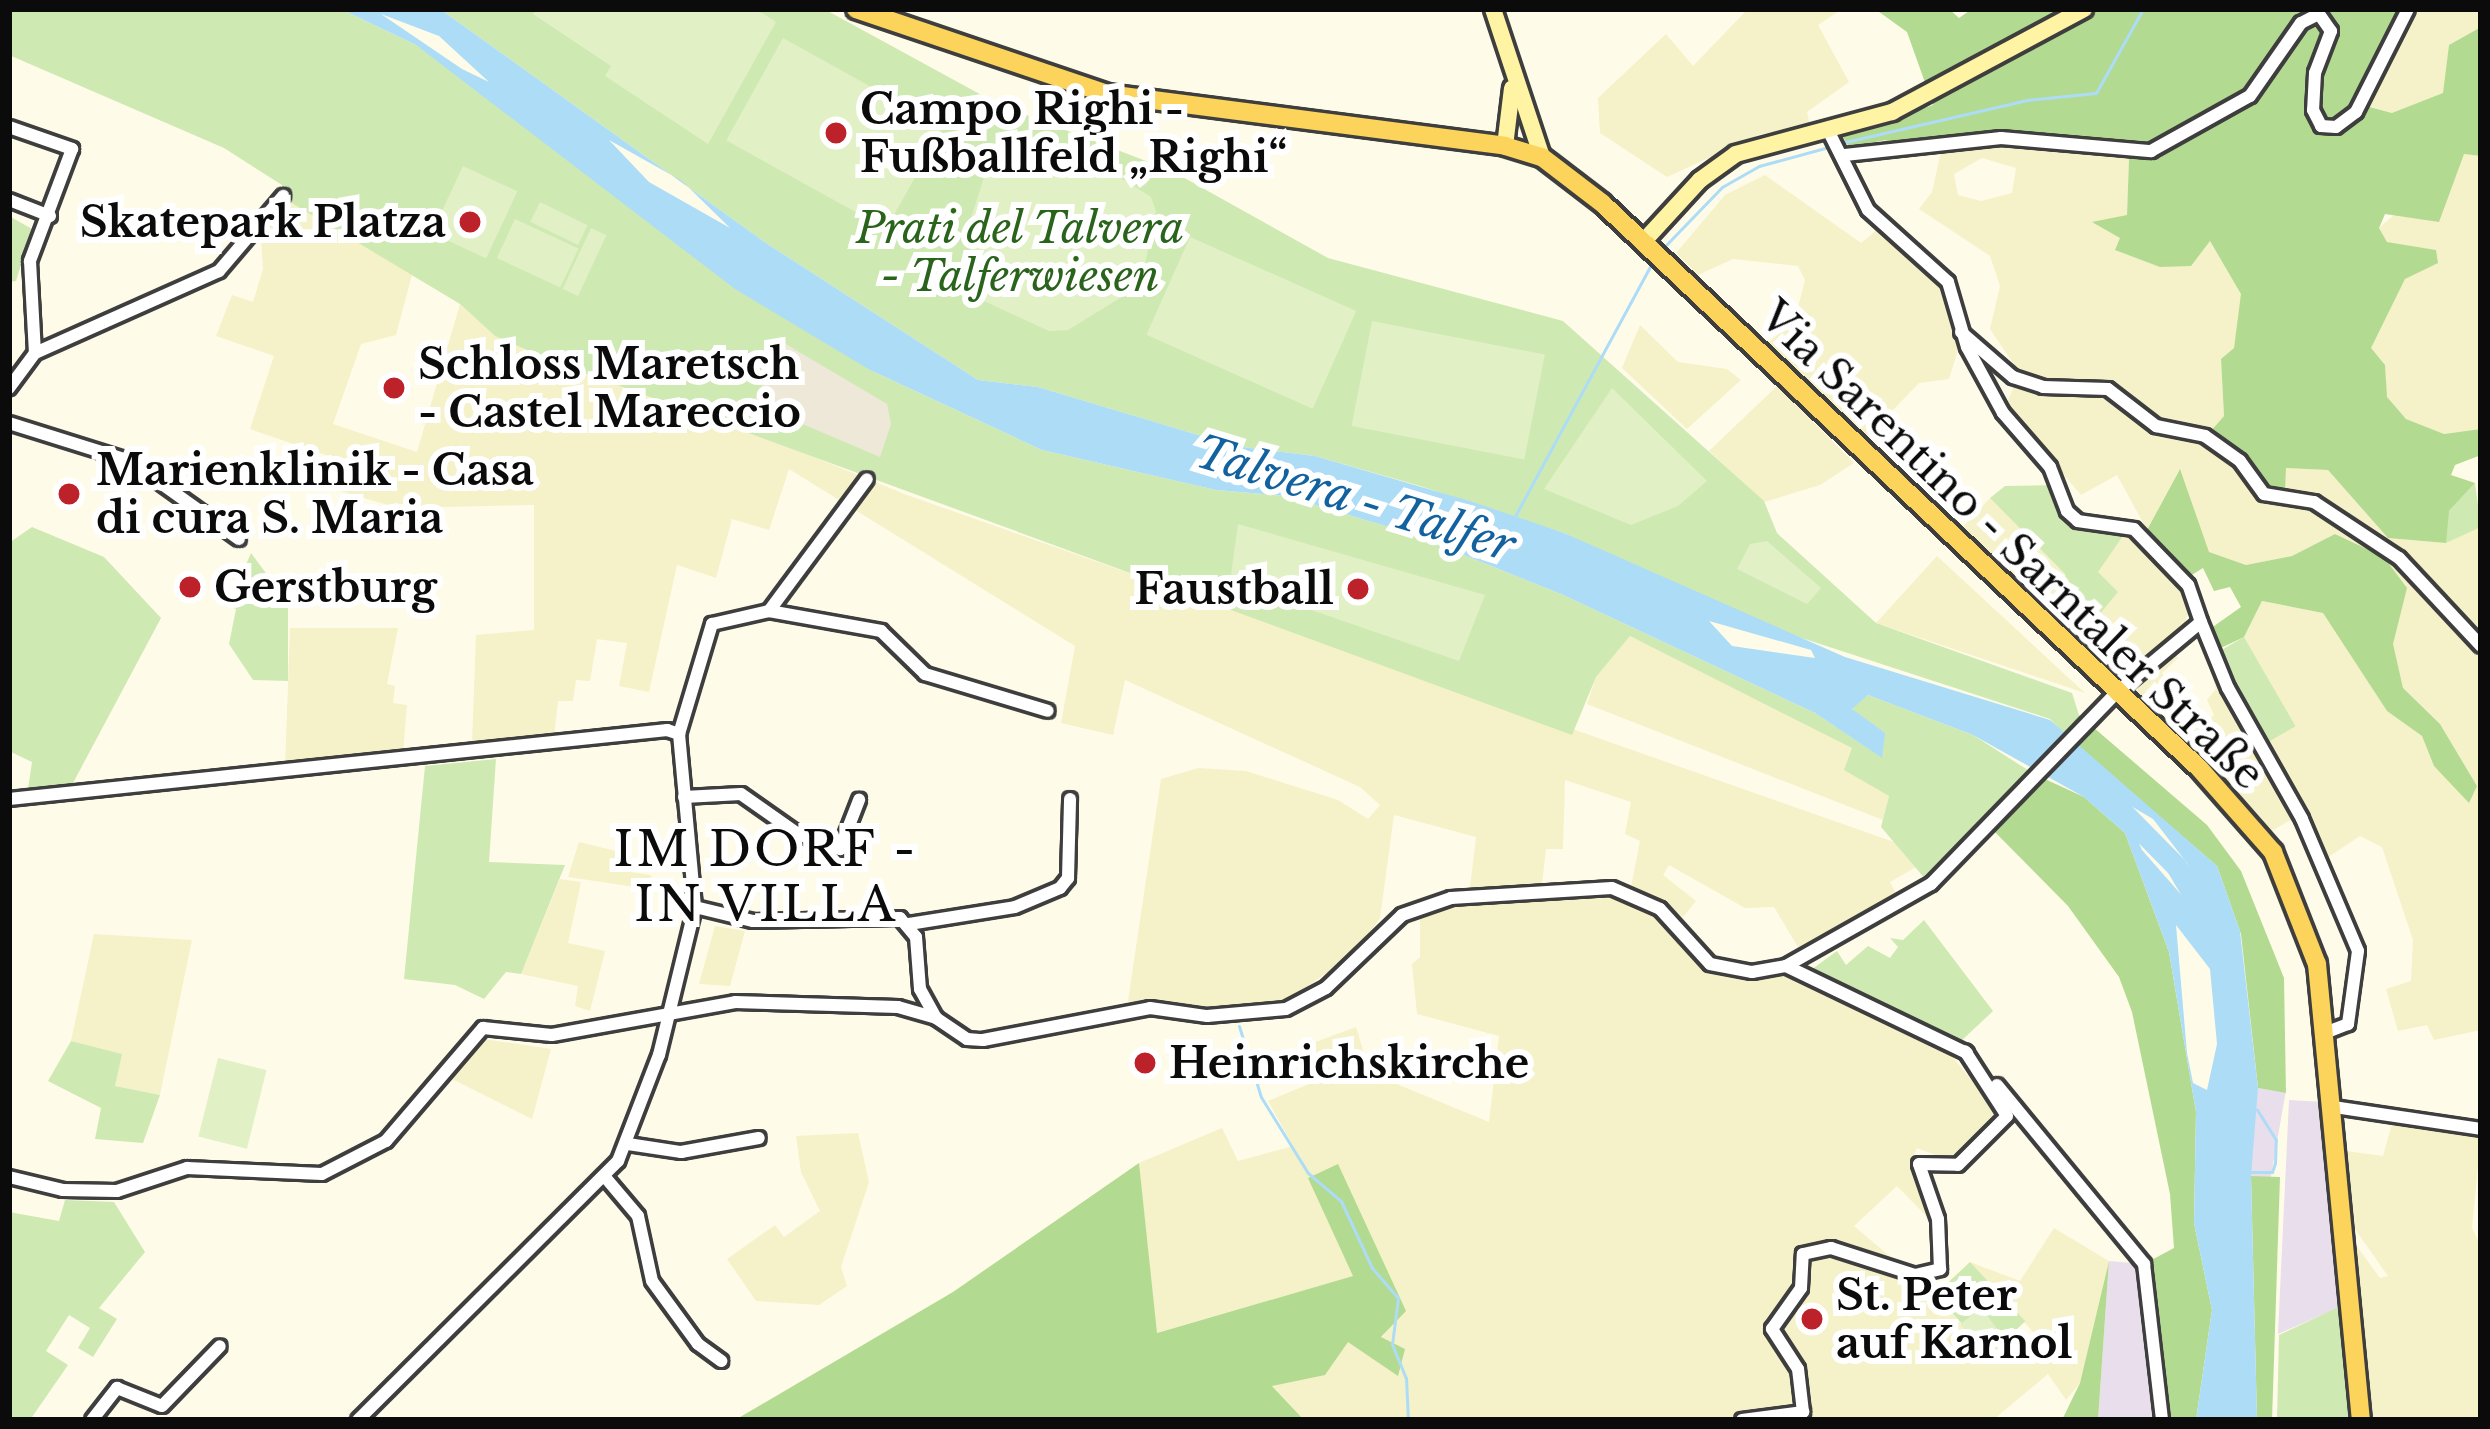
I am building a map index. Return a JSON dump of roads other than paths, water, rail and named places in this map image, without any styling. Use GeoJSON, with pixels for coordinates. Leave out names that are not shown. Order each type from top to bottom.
{"type":"FeatureCollection","features":[{"type":"Feature","properties":{"kind":"main road"},"geometry":{"type":"LineString","coordinates":[[856,9],[1107,94],[1505,146],[1541,157]]}},
{"type":"Feature","properties":{"kind":"main road"},"geometry":{"type":"LineString","coordinates":[[1493,9],[1512,81],[1541,157]]}},
{"type":"Feature","properties":{"kind":"main road"},"geometry":{"type":"LineString","coordinates":[[1643,242],[1722,162],[1831,133],[1936,93],[2084,9]]}},
{"type":"Feature","properties":{"kind":"main road"},"geometry":{"type":"LineString","coordinates":[[1505,146],[1512,81]]}},
{"type":"Feature","properties":{"kind":"main road","name":"Via Sarentino - Sarntaler Straße"},"geometry":{"type":"LineString","coordinates":[[1541,157],[1643,242],[2111,699],[2242,809],[2272,852],[2302,910],[2327,1032],[2361,1420]]}},
{"type":"Feature","properties":{"kind":"street"},"geometry":{"type":"LineString","coordinates":[[1845,153],[2001,138],[2151,151],[2243,101],[2301,23],[2319,14],[2331,31],[2315,73],[2313,110],[2321,126],[2336,127],[2356,112],[2408,9]]}},
{"type":"Feature","properties":{"kind":"street"},"geometry":{"type":"LineString","coordinates":[[9,127],[72,148],[28,278],[35,346]]}},
{"type":"Feature","properties":{"kind":"street"},"geometry":{"type":"LineString","coordinates":[[1831,133],[1845,153],[1868,210],[1948,282],[1960,331],[2003,413],[2050,467],[2067,511],[2078,520],[2134,529],[2188,585],[2201,622],[2358,951],[2348,1024],[2327,1032]]}},
{"type":"Feature","properties":{"kind":"street"},"geometry":{"type":"LineString","coordinates":[[9,388],[35,346],[219,272],[283,196]]}},
{"type":"Feature","properties":{"kind":"street"},"geometry":{"type":"LineString","coordinates":[[9,200],[50,216]]}},
{"type":"Feature","properties":{"kind":"street"},"geometry":{"type":"LineString","coordinates":[[1960,331],[2013,377],[2043,387],[2108,389],[2156,426],[2205,436],[2240,460],[2264,494],[2314,502],[2399,558],[2481,646]]}},
{"type":"Feature","properties":{"kind":"street"},"geometry":{"type":"LineString","coordinates":[[9,423],[130,460],[239,539]]}},
{"type":"Feature","properties":{"kind":"street"},"geometry":{"type":"LineString","coordinates":[[769,611],[866,479]]}},
{"type":"Feature","properties":{"kind":"street"},"geometry":{"type":"LineString","coordinates":[[358,1420],[605,1177],[628,1144],[695,907],[680,734],[712,624],[769,611],[881,631],[925,674],[1048,711]]}},
{"type":"Feature","properties":{"kind":"street"},"geometry":{"type":"LineString","coordinates":[[9,1177],[63,1190],[117,1191],[187,1168],[322,1174],[386,1141],[475,1030],[552,1035],[664,1019],[735,1002],[898,1007],[936,1018],[967,1039],[983,1040],[1150,1008],[1207,1016],[1286,1009],[1326,988],[1402,915],[1451,898],[1612,888],[1639,895],[1677,926],[1710,964],[1752,972],[1786,966],[1931,884],[2111,699],[2201,622]]}},
{"type":"Feature","properties":{"kind":"street"},"geometry":{"type":"LineString","coordinates":[[9,799],[653,730],[680,734]]}},
{"type":"Feature","properties":{"kind":"street"},"geometry":{"type":"LineString","coordinates":[[683,797],[741,794],[798,834],[840,849],[859,800]]}},
{"type":"Feature","properties":{"kind":"street"},"geometry":{"type":"LineString","coordinates":[[695,907],[752,921],[884,916],[909,924],[1015,907],[1060,889],[1067,878],[1070,799]]}},
{"type":"Feature","properties":{"kind":"street"},"geometry":{"type":"LineString","coordinates":[[909,924],[920,989],[936,1018]]}},
{"type":"Feature","properties":{"kind":"street"},"geometry":{"type":"LineString","coordinates":[[1786,966],[1965,1051],[2132,1244],[2146,1271],[2162,1420]]}},
{"type":"Feature","properties":{"kind":"street"},"geometry":{"type":"LineString","coordinates":[[898,1007],[920,989]]}},
{"type":"Feature","properties":{"kind":"street"},"geometry":{"type":"LineString","coordinates":[[1742,1420],[1803,1412],[1798,1370],[1772,1329],[1801,1288],[1803,1254],[1831,1249],[1915,1276],[1940,1269],[1938,1219],[1919,1164],[1958,1165],[2007,1116],[1965,1051]]}},
{"type":"Feature","properties":{"kind":"street"},"geometry":{"type":"LineString","coordinates":[[2335,1108],[2481,1130]]}},
{"type":"Feature","properties":{"kind":"street"},"geometry":{"type":"LineString","coordinates":[[628,1144],[681,1152],[759,1138]]}},
{"type":"Feature","properties":{"kind":"street"},"geometry":{"type":"LineString","coordinates":[[605,1177],[638,1216],[652,1281],[698,1344],[722,1360]]}},
{"type":"Feature","properties":{"kind":"street"},"geometry":{"type":"LineString","coordinates":[[92,1420],[117,1388],[162,1406],[220,1346]]}},
{"type":"Feature","properties":{"kind":"water"},"geometry":{"type":"Polygon","coordinates":[[[341,9],[440,9],[671,175],[609,140],[649,182],[730,228],[689,187],[766,243],[978,380],[1038,387],[1235,446],[1315,456],[1473,502],[1564,533],[1845,657],[2050,720],[2217,866],[2240,931],[2258,1088],[2251,1176],[2257,1420],[2196,1420],[2212,1310],[2194,1223],[2196,1112],[2169,952],[2125,833],[2084,797],[1973,735],[1868,695],[1852,709],[1885,733],[1882,758],[1815,713],[1561,594],[1409,533],[1285,496],[1216,490],[1042,450],[870,370],[735,289],[416,45],[341,9]],[[381,14],[489,82],[439,36],[381,14]],[[1709,621],[1732,646],[1815,658],[1811,650],[1709,621]],[[2119,799],[2142,850],[2192,907],[2198,892],[2187,863],[2153,819],[2119,799]],[[2176,925],[2187,1053],[2193,1083],[2207,1090],[2217,1044],[2210,969],[2176,925]]]}},
{"type":"Feature","properties":{"kind":"waterway"},"geometry":{"type":"LineString","coordinates":[[1841,143],[2027,100],[2096,93],[2143,9]]}},
{"type":"Feature","properties":{"kind":"waterway"},"geometry":{"type":"LineString","coordinates":[[1666,245],[1722,187],[1759,166],[1832,146]]}},
{"type":"Feature","properties":{"kind":"waterway"},"geometry":{"type":"LineString","coordinates":[[1514,518],[1650,266]]}},
{"type":"Feature","properties":{"kind":"waterway","name":"Talvera - Talfer"},"geometry":{"type":"LineString","coordinates":[[2103,792],[2176,866],[2211,925]]}},
{"type":"Feature","properties":{"kind":"waterway"},"geometry":{"type":"LineString","coordinates":[[1239,1026],[1261,1097],[1308,1173],[1341,1201],[1372,1268],[1398,1298],[1392,1344],[1406,1378],[1408,1420]]}},
{"type":"Feature","properties":{"kind":"waterway"},"geometry":{"type":"LineString","coordinates":[[2250,1172],[2272,1172],[2275,1163],[2276,1140],[2257,1109]]}},
{"type":"Feature","properties":{"kind":"place","name":"Campo Righi - Fußballfeld „Righi“"},"geometry":{"type":"Point","coordinates":[836,133]}},
{"type":"Feature","properties":{"kind":"place","name":"Skatepark Platza"},"geometry":{"type":"Point","coordinates":[470,222]}},
{"type":"Feature","properties":{"kind":"place","name":"Schloss Maretsch - Castel Mareccio"},"geometry":{"type":"Point","coordinates":[394,388]}},
{"type":"Feature","properties":{"kind":"place","name":"Marienklinik - Casa di cura S. Maria"},"geometry":{"type":"Point","coordinates":[69,494]}},
{"type":"Feature","properties":{"kind":"place","name":"Gerstburg"},"geometry":{"type":"Point","coordinates":[190,587]}},
{"type":"Feature","properties":{"kind":"place","name":"Faustball"},"geometry":{"type":"Point","coordinates":[1358,589]}},
{"type":"Feature","properties":{"kind":"place","name":"Heinrichskirche"},"geometry":{"type":"Point","coordinates":[1145,1063]}},
{"type":"Feature","properties":{"kind":"place","name":"St. Peter auf Karnol"},"geometry":{"type":"Point","coordinates":[1812,1319]}},
{"type":"Feature","properties":{"kind":"district","name":"IM DORF - IN VILLA"},"geometry":{"type":"Point","coordinates":[766,876]}},
{"type":"Feature","properties":{"kind":"park label","name":"Prati del Talvera - Talferwiesen"},"geometry":{"type":"Point","coordinates":[1020,252]}}]}
